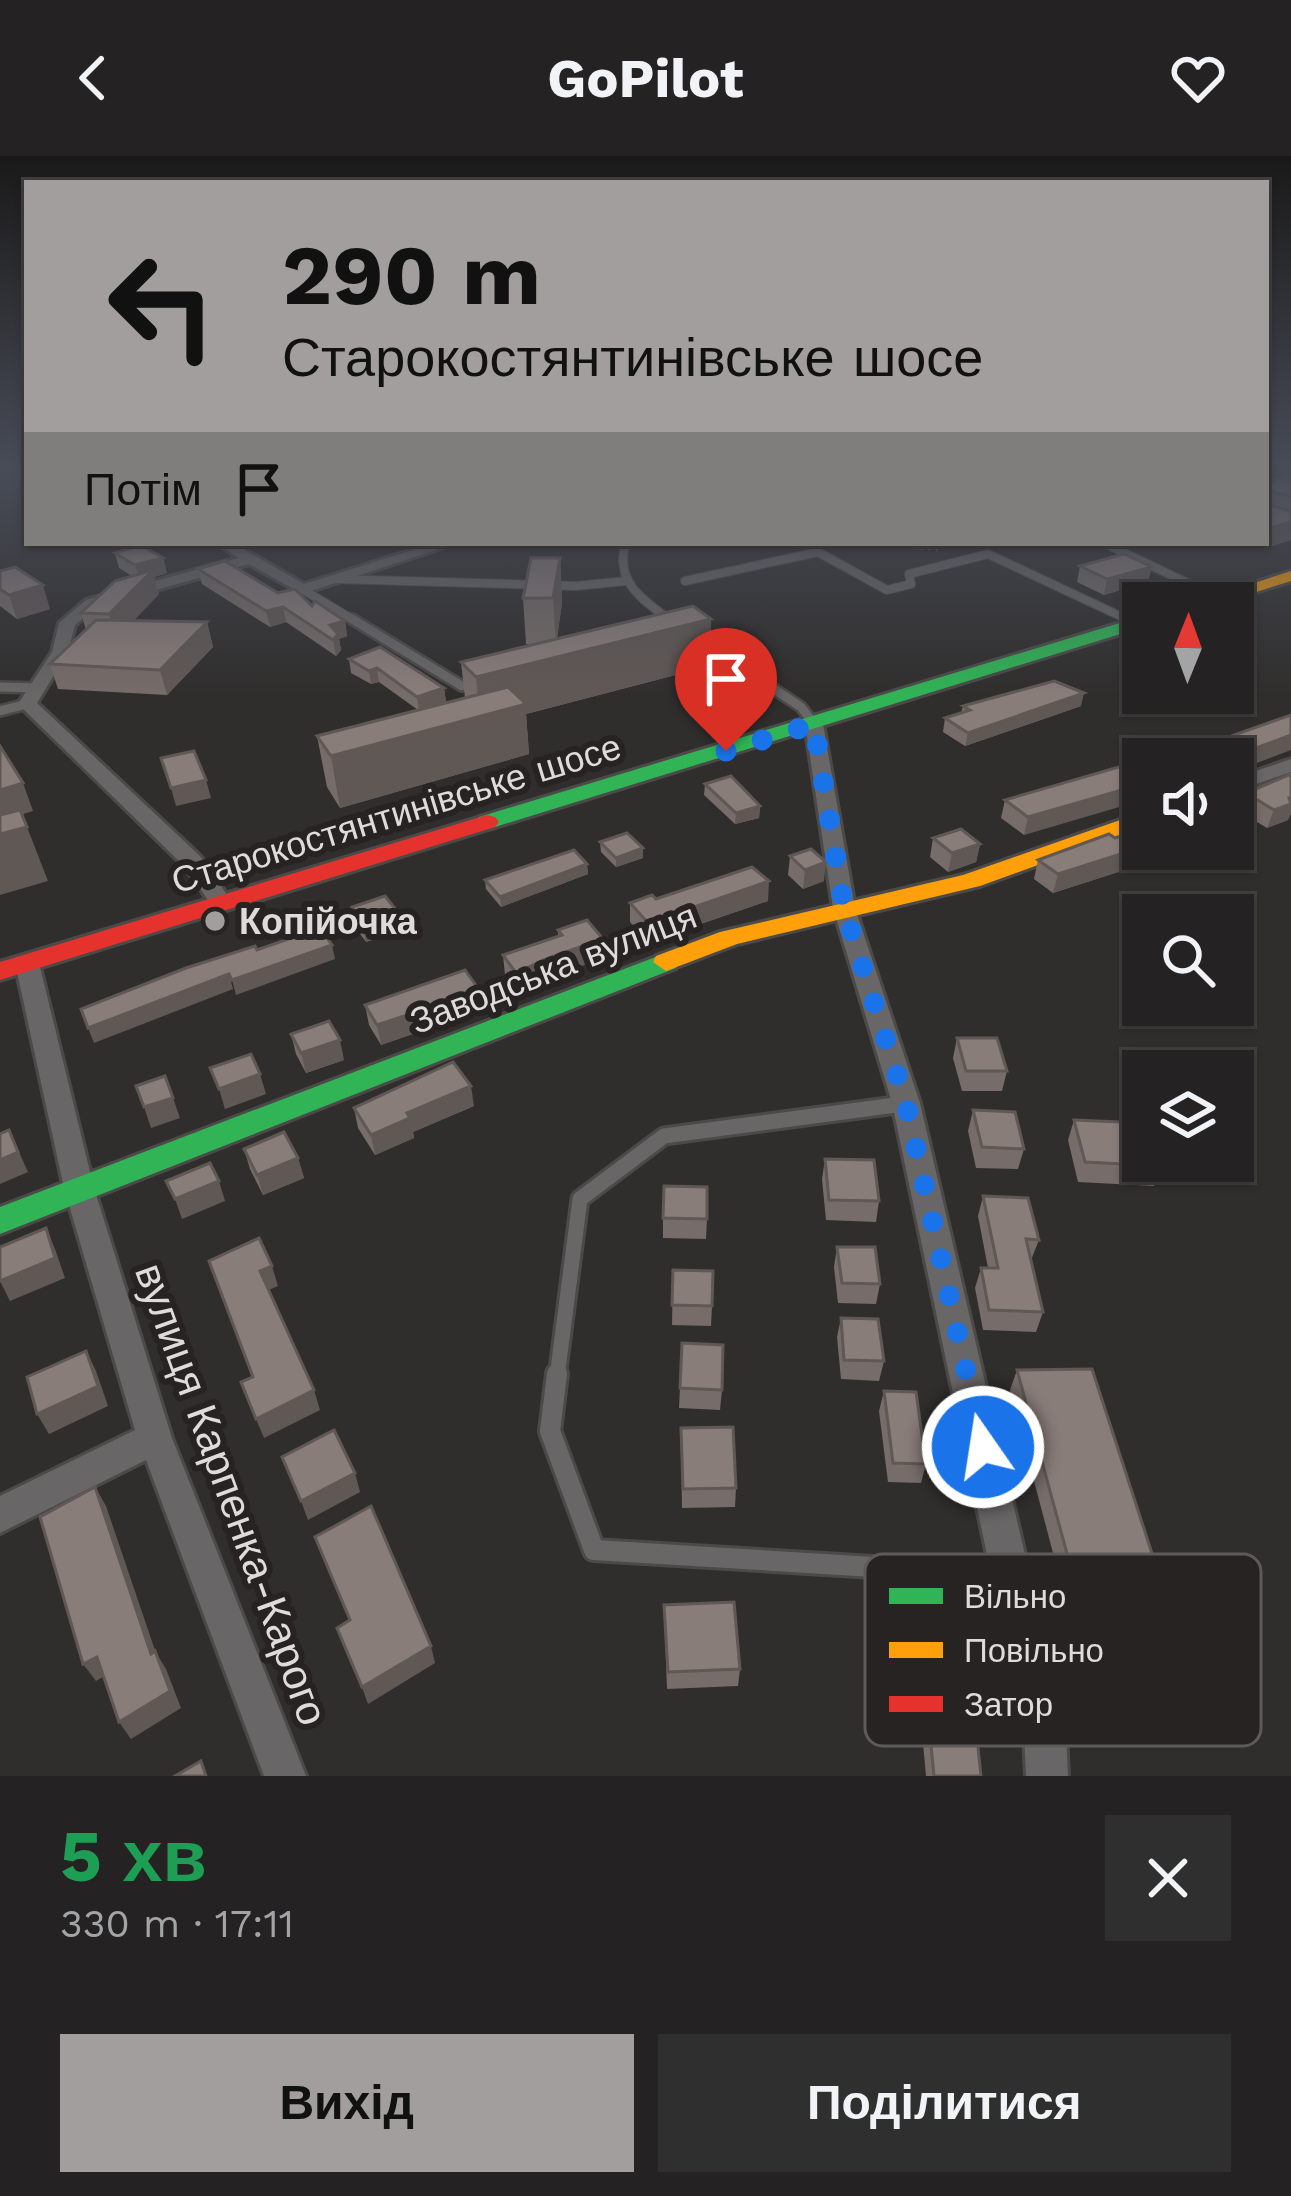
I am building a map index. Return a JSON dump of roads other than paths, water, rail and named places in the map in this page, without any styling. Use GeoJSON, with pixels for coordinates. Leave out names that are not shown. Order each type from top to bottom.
{"type":"FeatureCollection","features":[{"type":"Feature","properties":{"kind":"main road"},"geometry":{"type":"LineString","coordinates":[[1254,587],[1291,576]]}},
{"type":"Feature","properties":{"kind":"main road","name":"Старокостянтинівське шосе"},"geometry":{"type":"LineString","coordinates":[[13,967],[1122,627]]}},
{"type":"Feature","properties":{"kind":"main road","name":"Заводська вулиця"},"geometry":{"type":"LineString","coordinates":[[0,1221],[729,938],[971,880],[1122,826]]}},
{"type":"Feature","properties":{"kind":"street"},"geometry":{"type":"LineString","coordinates":[[229,546],[302,589],[440,546]]}},
{"type":"Feature","properties":{"kind":"street"},"geometry":{"type":"LineString","coordinates":[[221,902],[192,861],[32,696],[61,652],[67,623],[100,597],[252,559]]}},
{"type":"Feature","properties":{"kind":"street"},"geometry":{"type":"LineString","coordinates":[[814,724],[844,908],[906,1103],[1007,1554]]}},
{"type":"Feature","properties":{"kind":"street"},"geometry":{"type":"LineString","coordinates":[[1254,778],[1291,765]]}},
{"type":"Feature","properties":{"kind":"street","name":"вулиця Карпенка-Карого"},"geometry":{"type":"LineString","coordinates":[[13,967],[155,1438],[285,1776]]}},
{"type":"Feature","properties":{"kind":"street"},"geometry":{"type":"LineString","coordinates":[[0,1515],[155,1438]]}},
{"type":"Feature","properties":{"kind":"street"},"geometry":{"type":"LineString","coordinates":[[1046,1746],[1047,1776]]}},
{"type":"Feature","properties":{"kind":"lane"},"geometry":{"type":"LineString","coordinates":[[625,546],[619,564],[626,581],[664,615],[801,707],[814,724]]}},
{"type":"Feature","properties":{"kind":"lane"},"geometry":{"type":"LineString","coordinates":[[1110,546],[1177,582]]}},
{"type":"Feature","properties":{"kind":"lane"},"geometry":{"type":"LineString","coordinates":[[686,581],[818,552],[887,590],[911,584],[909,574],[988,554],[1122,614]]}},
{"type":"Feature","properties":{"kind":"lane"},"geometry":{"type":"LineString","coordinates":[[334,579],[576,586],[626,581]]}},
{"type":"Feature","properties":{"kind":"lane"},"geometry":{"type":"LineString","coordinates":[[302,589],[461,686]]}},
{"type":"Feature","properties":{"kind":"lane"},"geometry":{"type":"LineString","coordinates":[[0,687],[32,696]]}},
{"type":"Feature","properties":{"kind":"lane"},"geometry":{"type":"LineString","coordinates":[[0,711],[32,696]]}},
{"type":"Feature","properties":{"kind":"lane"},"geometry":{"type":"LineString","coordinates":[[865,1566],[593,1550],[550,1431],[580,1198],[664,1136],[906,1103]]}},
{"type":"Feature","properties":{"kind":"place","name":"Копійочка"},"geometry":{"type":"Point","coordinates":[215,921]}}]}
